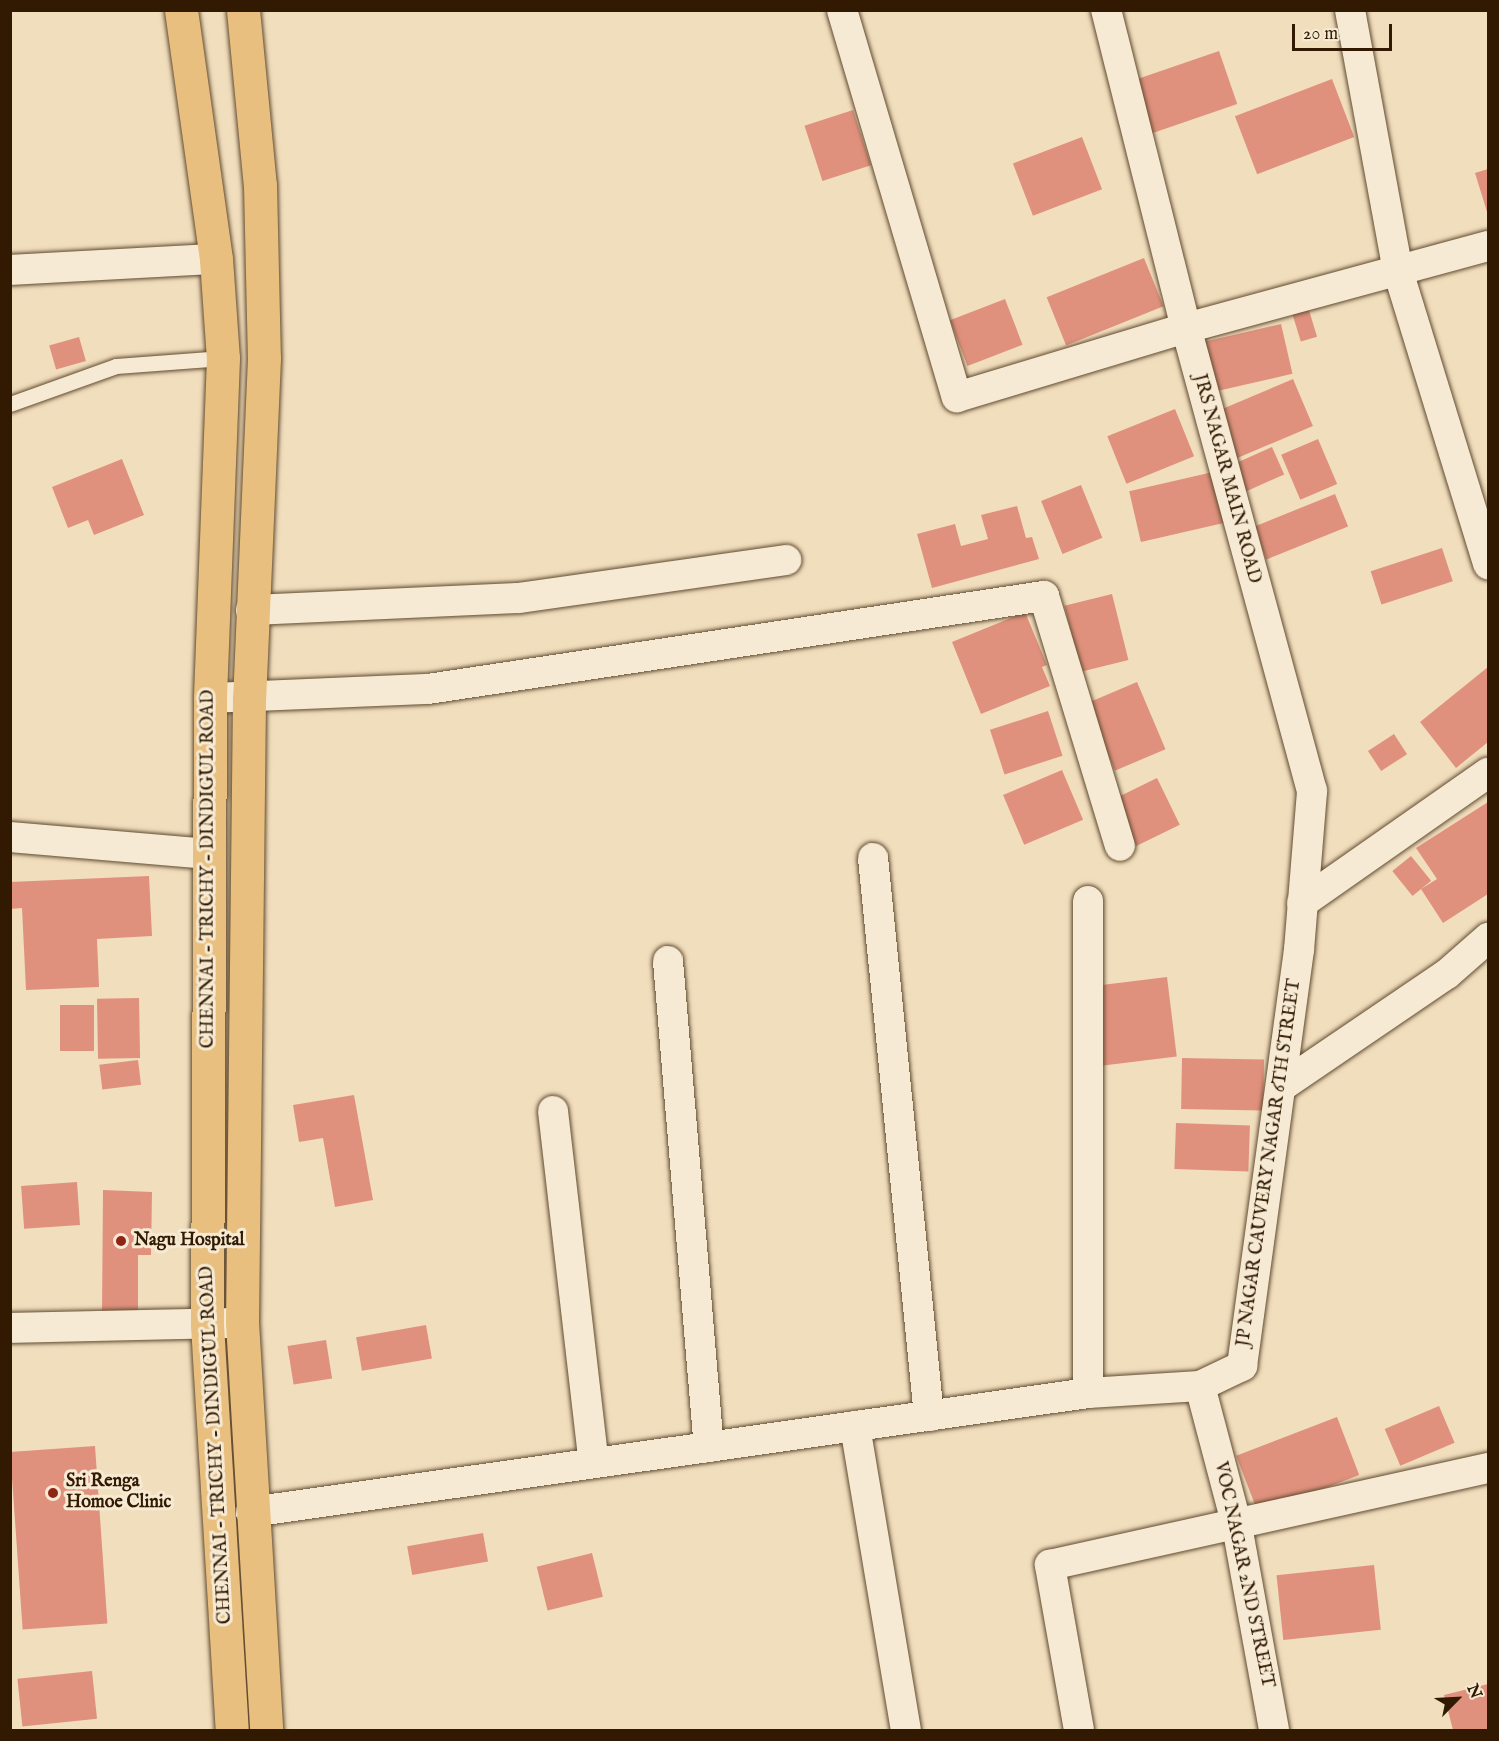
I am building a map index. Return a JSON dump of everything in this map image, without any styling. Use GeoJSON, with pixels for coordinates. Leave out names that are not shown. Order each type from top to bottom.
{"type":"FeatureCollection","features":[{"type":"Feature","properties":{"kind":"highway","name":"CHENNAI - TRICHY - DINDIGUL ROAD"},"geometry":{"type":"LineString","coordinates":[[180,10],[216,260],[223,358],[210,698],[207,1325],[232,1731]]}},
{"type":"Feature","properties":{"kind":"highway","name":"CHENNAI - TRICHY - DINDIGUL ROAD"},"geometry":{"type":"LineString","coordinates":[[243,10],[260,185],[264,358],[251,610],[242,1322],[251,1512],[266,1731]]}},
{"type":"Feature","properties":{"kind":"street"},"geometry":{"type":"LineString","coordinates":[[842,10],[957,397],[1186,328],[1488,246]]}},
{"type":"Feature","properties":{"kind":"street","name":"JRS NAGAR MAIN ROAD"},"geometry":{"type":"LineString","coordinates":[[1106,10],[1186,328],[1312,791],[1299,950]]}},
{"type":"Feature","properties":{"kind":"street"},"geometry":{"type":"LineString","coordinates":[[1350,10],[1398,271],[1488,564]]}},
{"type":"Feature","properties":{"kind":"street"},"geometry":{"type":"LineString","coordinates":[[10,270],[216,260]]}},
{"type":"Feature","properties":{"kind":"street"},"geometry":{"type":"LineString","coordinates":[[251,610],[519,598],[786,560]]}},
{"type":"Feature","properties":{"kind":"street"},"geometry":{"type":"LineString","coordinates":[[210,698],[428,688],[1044,596],[1120,846]]}},
{"type":"Feature","properties":{"kind":"street"},"geometry":{"type":"LineString","coordinates":[[1302,903],[1488,773]]}},
{"type":"Feature","properties":{"kind":"street"},"geometry":{"type":"LineString","coordinates":[[10,837],[208,854]]}},
{"type":"Feature","properties":{"kind":"street"},"geometry":{"type":"LineString","coordinates":[[873,858],[930,1416]]}},
{"type":"Feature","properties":{"kind":"street"},"geometry":{"type":"LineString","coordinates":[[1088,901],[1088,1393]]}},
{"type":"Feature","properties":{"kind":"street"},"geometry":{"type":"LineString","coordinates":[[1282,1086],[1447,974],[1488,938]]}},
{"type":"Feature","properties":{"kind":"street","name":"JP NAGAR CAUVERY NAGAR 6TH STREET"},"geometry":{"type":"LineString","coordinates":[[1200,1386],[1242,1366],[1299,950]]}},
{"type":"Feature","properties":{"kind":"street"},"geometry":{"type":"LineString","coordinates":[[668,961],[709,1447]]}},
{"type":"Feature","properties":{"kind":"street"},"geometry":{"type":"LineString","coordinates":[[553,1111],[594,1463]]}},
{"type":"Feature","properties":{"kind":"street"},"geometry":{"type":"LineString","coordinates":[[10,1328],[207,1325],[242,1322]]}},
{"type":"Feature","properties":{"kind":"street"},"geometry":{"type":"LineString","coordinates":[[251,1512],[1088,1393],[1200,1386]]}},
{"type":"Feature","properties":{"kind":"street","name":"VOC NAGAR 2ND STREET"},"geometry":{"type":"LineString","coordinates":[[1200,1386],[1237,1526],[1274,1731]]}},
{"type":"Feature","properties":{"kind":"street"},"geometry":{"type":"LineString","coordinates":[[855,1426],[906,1731]]}},
{"type":"Feature","properties":{"kind":"street"},"geometry":{"type":"LineString","coordinates":[[1079,1731],[1050,1565],[1487,1474]]}},
{"type":"Feature","properties":{"kind":"lane"},"geometry":{"type":"LineString","coordinates":[[10,404],[116,366],[223,358]]}},
{"type":"Feature","properties":{"kind":"building"},"geometry":{"type":"Polygon","coordinates":[[[1219,51],[1237,104],[1146,136],[1127,83],[1219,51]]]}},
{"type":"Feature","properties":{"kind":"building"},"geometry":{"type":"Polygon","coordinates":[[[1332,79],[1354,137],[1257,174],[1235,116],[1332,79]]]}},
{"type":"Feature","properties":{"kind":"building"},"geometry":{"type":"Polygon","coordinates":[[[853,110],[871,165],[822,181],[804,126],[853,110]]]}},
{"type":"Feature","properties":{"kind":"building"},"geometry":{"type":"Polygon","coordinates":[[[1082,137],[1102,189],[1033,216],[1013,164],[1082,137]]]}},
{"type":"Feature","properties":{"kind":"building"},"geometry":{"type":"Polygon","coordinates":[[[1488,169],[1488,215],[1475,173],[1488,169]]]}},
{"type":"Feature","properties":{"kind":"building"},"geometry":{"type":"Polygon","coordinates":[[[1144,258],[1163,306],[1066,346],[1047,297],[1144,258]]]}},
{"type":"Feature","properties":{"kind":"building"},"geometry":{"type":"Polygon","coordinates":[[[1005,299],[1023,345],[967,366],[950,320],[1005,299]]]}},
{"type":"Feature","properties":{"kind":"building"},"geometry":{"type":"Polygon","coordinates":[[[1308,307],[1317,337],[1301,342],[1292,312],[1308,307]]]}},
{"type":"Feature","properties":{"kind":"building"},"geometry":{"type":"Polygon","coordinates":[[[1281,324],[1292,374],[1211,393],[1199,343],[1281,324]]]}},
{"type":"Feature","properties":{"kind":"building"},"geometry":{"type":"Polygon","coordinates":[[[79,337],[86,361],[56,370],[49,346],[79,337]]]}},
{"type":"Feature","properties":{"kind":"building"},"geometry":{"type":"Polygon","coordinates":[[[1293,379],[1313,426],[1236,459],[1216,412],[1293,379]]]}},
{"type":"Feature","properties":{"kind":"building"},"geometry":{"type":"Polygon","coordinates":[[[1175,409],[1194,456],[1126,484],[1107,436],[1175,409]]]}},
{"type":"Feature","properties":{"kind":"building"},"geometry":{"type":"Polygon","coordinates":[[[1318,439],[1337,484],[1300,500],[1281,455],[1318,439]]]}},
{"type":"Feature","properties":{"kind":"building"},"geometry":{"type":"Polygon","coordinates":[[[1272,447],[1284,474],[1245,492],[1233,464],[1272,447]]]}},
{"type":"Feature","properties":{"kind":"building"},"geometry":{"type":"Polygon","coordinates":[[[122,459],[144,515],[94,535],[88,520],[68,528],[52,487],[122,459]]]}},
{"type":"Feature","properties":{"kind":"building"},"geometry":{"type":"Polygon","coordinates":[[[1213,472],[1225,523],[1141,542],[1129,491],[1213,472]]]}},
{"type":"Feature","properties":{"kind":"building"},"geometry":{"type":"Polygon","coordinates":[[[1081,485],[1102,538],[1062,554],[1041,501],[1081,485]]]}},
{"type":"Feature","properties":{"kind":"building"},"geometry":{"type":"Polygon","coordinates":[[[1335,494],[1348,526],[1267,559],[1253,527],[1335,494]]]}},
{"type":"Feature","properties":{"kind":"building"},"geometry":{"type":"Polygon","coordinates":[[[1017,506],[1026,538],[1032,537],[1039,559],[932,588],[917,534],[955,524],[961,546],[988,539],[981,515],[1017,506]]]}},
{"type":"Feature","properties":{"kind":"building"},"geometry":{"type":"Polygon","coordinates":[[[1442,548],[1453,581],[1381,604],[1371,571],[1442,548]]]}},
{"type":"Feature","properties":{"kind":"building"},"geometry":{"type":"Polygon","coordinates":[[[1112,594],[1128,660],[1081,672],[1064,606],[1112,594]]]}},
{"type":"Feature","properties":{"kind":"building"},"geometry":{"type":"Polygon","coordinates":[[[1025,612],[1047,665],[1042,667],[1050,686],[981,714],[952,642],[1025,612]]]}},
{"type":"Feature","properties":{"kind":"building"},"geometry":{"type":"Polygon","coordinates":[[[1488,667],[1488,742],[1456,768],[1420,722],[1488,667]]]}},
{"type":"Feature","properties":{"kind":"building"},"geometry":{"type":"Polygon","coordinates":[[[1137,682],[1166,749],[1115,771],[1086,703],[1137,682]]]}},
{"type":"Feature","properties":{"kind":"building"},"geometry":{"type":"Polygon","coordinates":[[[1048,711],[1063,756],[1005,775],[990,730],[1048,711]]]}},
{"type":"Feature","properties":{"kind":"building"},"geometry":{"type":"Polygon","coordinates":[[[1394,734],[1407,754],[1381,771],[1368,751],[1394,734]]]}},
{"type":"Feature","properties":{"kind":"building"},"geometry":{"type":"Polygon","coordinates":[[[1062,770],[1083,820],[1024,845],[1003,795],[1062,770]]]}},
{"type":"Feature","properties":{"kind":"building"},"geometry":{"type":"Polygon","coordinates":[[[1157,778],[1180,825],[1136,846],[1113,799],[1157,778]]]}},
{"type":"Feature","properties":{"kind":"building"},"geometry":{"type":"Polygon","coordinates":[[[1488,802],[1488,894],[1443,923],[1421,889],[1437,879],[1416,848],[1488,802]]]}},
{"type":"Feature","properties":{"kind":"building"},"geometry":{"type":"Polygon","coordinates":[[[1411,856],[1431,881],[1412,896],[1392,871],[1411,856]]]}},
{"type":"Feature","properties":{"kind":"building"},"geometry":{"type":"Polygon","coordinates":[[[149,876],[152,936],[97,939],[99,987],[26,990],[22,908],[10,909],[10,882],[149,876]]]}},
{"type":"Feature","properties":{"kind":"building"},"geometry":{"type":"Polygon","coordinates":[[[1167,977],[1177,1056],[1099,1066],[1090,987],[1167,977]]]}},
{"type":"Feature","properties":{"kind":"building"},"geometry":{"type":"Polygon","coordinates":[[[139,998],[140,1058],[98,1059],[97,999],[139,998]]]}},
{"type":"Feature","properties":{"kind":"building"},"geometry":{"type":"Polygon","coordinates":[[[60,1005],[94,1005],[94,1051],[60,1051],[60,1005]]]}},
{"type":"Feature","properties":{"kind":"building"},"geometry":{"type":"Polygon","coordinates":[[[1182,1058],[1264,1059],[1263,1110],[1181,1109],[1182,1058]]]}},
{"type":"Feature","properties":{"kind":"building"},"geometry":{"type":"Polygon","coordinates":[[[138,1060],[141,1085],[102,1090],[99,1065],[138,1060]]]}},
{"type":"Feature","properties":{"kind":"building"},"geometry":{"type":"Polygon","coordinates":[[[354,1095],[373,1200],[335,1207],[323,1138],[299,1142],[293,1105],[354,1095]]]}},
{"type":"Feature","properties":{"kind":"building"},"geometry":{"type":"Polygon","coordinates":[[[1176,1123],[1250,1126],[1248,1172],[1174,1169],[1176,1123]]]}},
{"type":"Feature","properties":{"kind":"building"},"geometry":{"type":"Polygon","coordinates":[[[77,1182],[80,1225],[24,1229],[21,1186],[77,1182]]]}},
{"type":"Feature","properties":{"kind":"building"},"geometry":{"type":"Polygon","coordinates":[[[103,1190],[152,1192],[151,1255],[138,1255],[138,1314],[102,1313],[103,1190]]]}},
{"type":"Feature","properties":{"kind":"building"},"geometry":{"type":"Polygon","coordinates":[[[426,1325],[432,1358],[362,1371],[356,1337],[426,1325]]]}},
{"type":"Feature","properties":{"kind":"building"},"geometry":{"type":"Polygon","coordinates":[[[326,1340],[332,1379],[294,1385],[287,1346],[326,1340]]]}},
{"type":"Feature","properties":{"kind":"building"},"geometry":{"type":"Polygon","coordinates":[[[1439,1406],[1455,1443],[1400,1466],[1385,1429],[1439,1406]]]}},
{"type":"Feature","properties":{"kind":"building"},"geometry":{"type":"Polygon","coordinates":[[[1337,1417],[1359,1475],[1258,1514],[1236,1456],[1337,1417]]]}},
{"type":"Feature","properties":{"kind":"building"},"geometry":{"type":"Polygon","coordinates":[[[95,1446],[107,1624],[23,1629],[10,1452],[95,1446]]]}},
{"type":"Feature","properties":{"kind":"building"},"geometry":{"type":"Polygon","coordinates":[[[483,1533],[488,1562],[412,1575],[407,1546],[483,1533]]]}},
{"type":"Feature","properties":{"kind":"building"},"geometry":{"type":"Polygon","coordinates":[[[592,1553],[603,1597],[548,1610],[537,1567],[592,1553]]]}},
{"type":"Feature","properties":{"kind":"building"},"geometry":{"type":"Polygon","coordinates":[[[1374,1565],[1381,1630],[1283,1640],[1277,1575],[1374,1565]]]}},
{"type":"Feature","properties":{"kind":"building"},"geometry":{"type":"Polygon","coordinates":[[[92,1671],[97,1719],[22,1727],[17,1679],[92,1671]]]}},
{"type":"Feature","properties":{"kind":"building"},"geometry":{"type":"Polygon","coordinates":[[[1488,1684],[1488,1730],[1453,1730],[1444,1695],[1488,1684]]]}},
{"type":"Feature","properties":{"kind":"place","name":"Nagu Hospital"},"geometry":{"type":"Point","coordinates":[121,1241]}},
{"type":"Feature","properties":{"kind":"place","name":"Sri Renga Homoe Clinic"},"geometry":{"type":"Point","coordinates":[53,1493]}}]}
